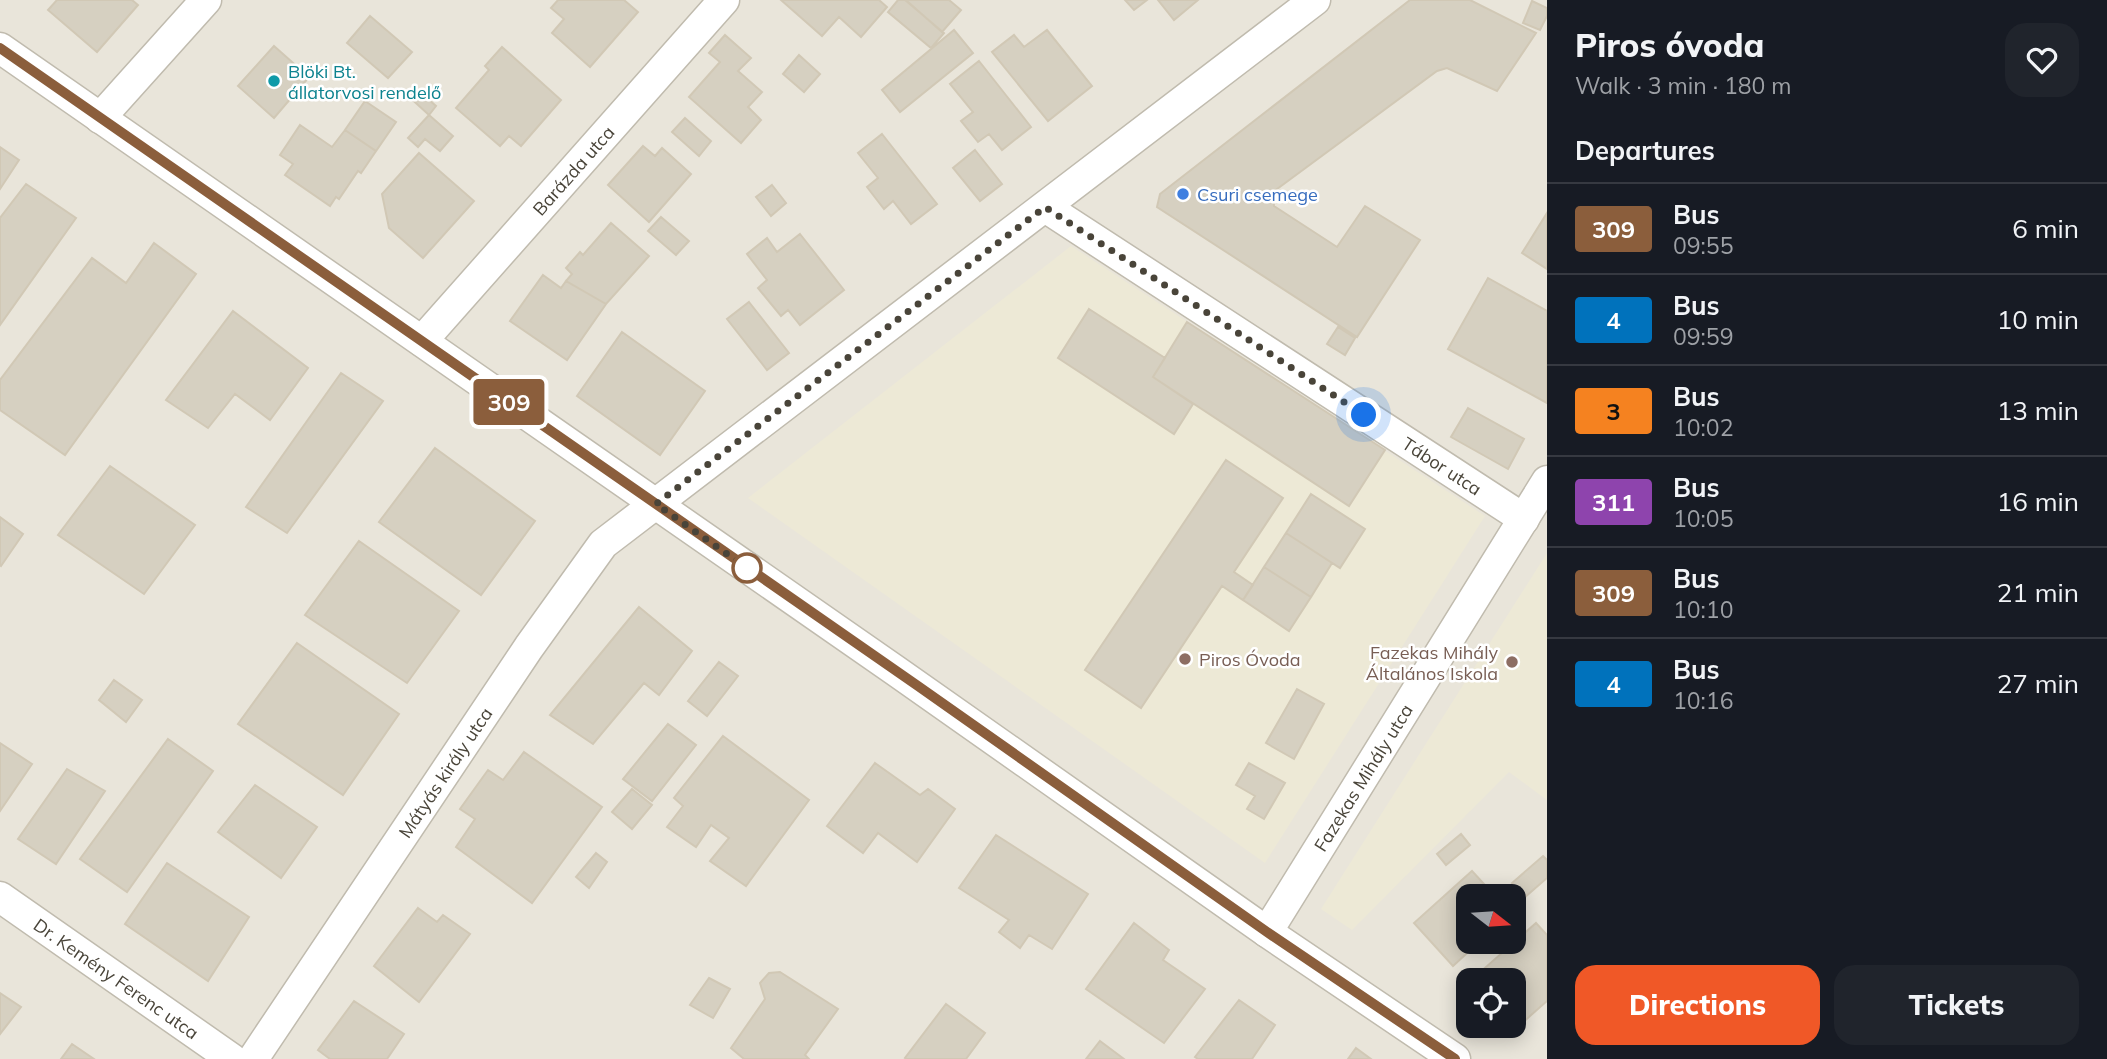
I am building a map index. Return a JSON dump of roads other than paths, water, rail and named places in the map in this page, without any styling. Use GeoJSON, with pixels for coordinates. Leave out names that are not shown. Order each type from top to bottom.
{"type":"FeatureCollection","features":[{"type":"Feature","properties":{"kind":"street"},"geometry":{"type":"LineString","coordinates":[[100,118],[206,0]]}},
{"type":"Feature","properties":{"kind":"street","name":"Barázda utca"},"geometry":{"type":"LineString","coordinates":[[422,341],[724,0]]}},
{"type":"Feature","properties":{"kind":"street"},"geometry":{"type":"LineString","coordinates":[[656,504],[1315,0]]}},
{"type":"Feature","properties":{"kind":"street"},"geometry":{"type":"LineString","coordinates":[[0,48],[1267,932],[1455,1059]]}},
{"type":"Feature","properties":{"kind":"street","name":"Tábor utca"},"geometry":{"type":"LineString","coordinates":[[1045,207],[1524,519]]}},
{"type":"Feature","properties":{"kind":"street","name":"Fazekas Mihály utca"},"geometry":{"type":"LineString","coordinates":[[1267,932],[1547,481]]}},
{"type":"Feature","properties":{"kind":"street","name":"Mátyás király utca"},"geometry":{"type":"LineString","coordinates":[[253,1059],[528,647],[603,544],[656,504]]}},
{"type":"Feature","properties":{"kind":"street","name":"Dr. Kemény Ferenc utca"},"geometry":{"type":"LineString","coordinates":[[0,897],[232,1059]]}},
{"type":"Feature","properties":{"kind":"place","name":"Blöki Bt. állatorvosi rendelő"},"geometry":{"type":"Point","coordinates":[274,81]}},
{"type":"Feature","properties":{"kind":"place","name":"Csuri csemege"},"geometry":{"type":"Point","coordinates":[1183,194]}},
{"type":"Feature","properties":{"kind":"place","name":"Piros Óvoda"},"geometry":{"type":"Point","coordinates":[1185,659]}},
{"type":"Feature","properties":{"kind":"place","name":"Fazekas Mihály Általános Iskola"},"geometry":{"type":"Point","coordinates":[1512,662]}}]}
